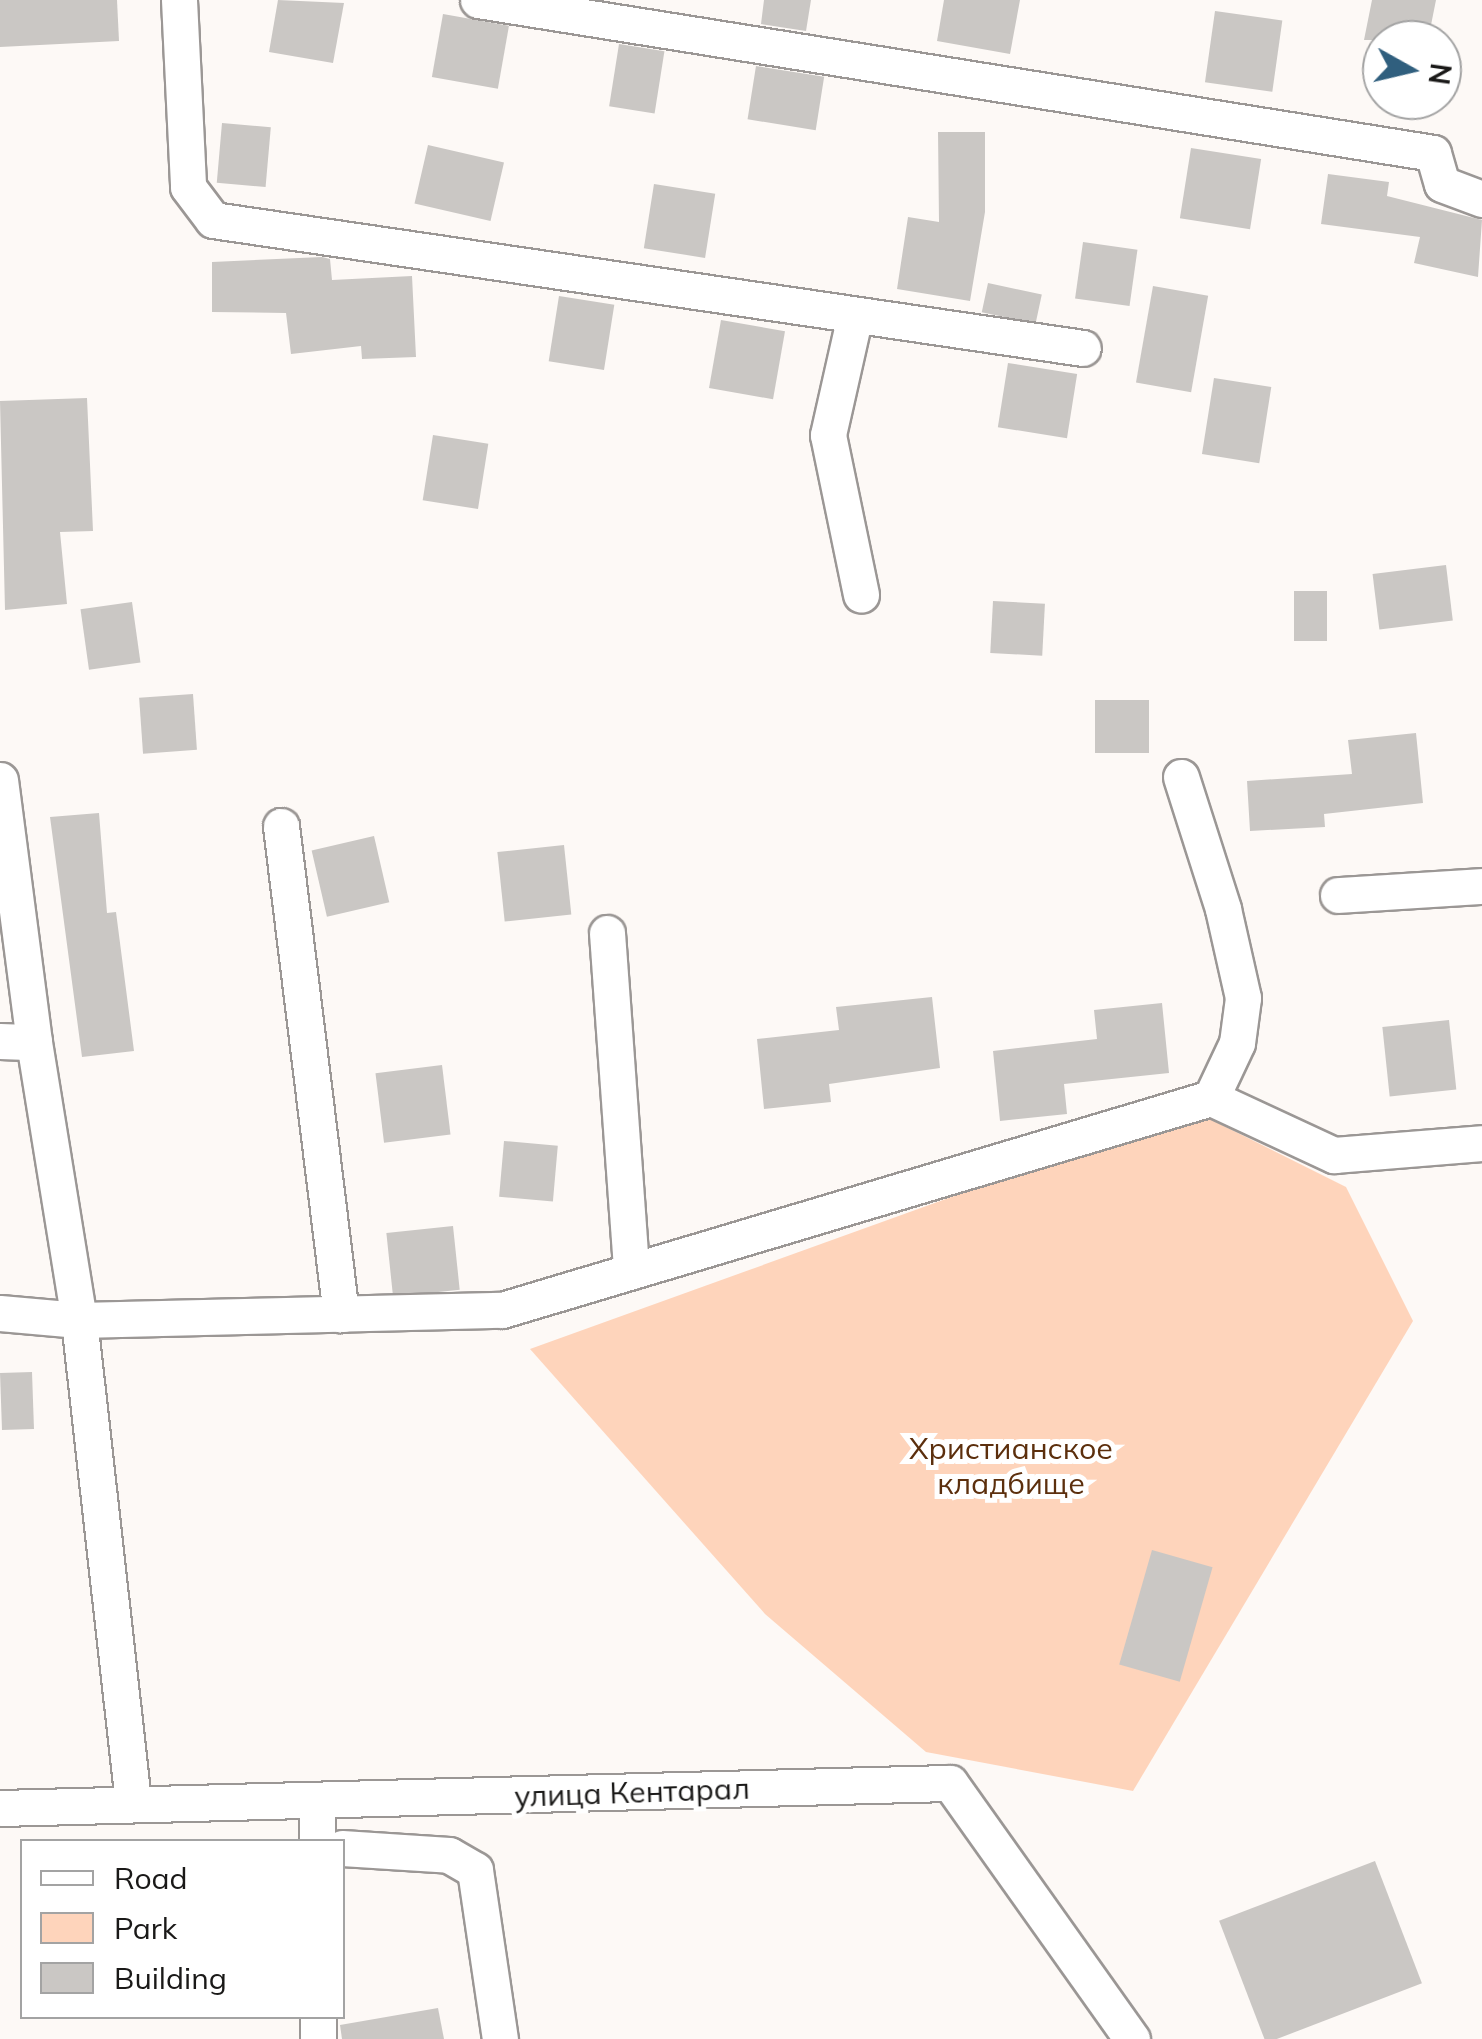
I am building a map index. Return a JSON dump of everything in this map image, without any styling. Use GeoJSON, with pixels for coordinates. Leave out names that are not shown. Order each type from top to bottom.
{"type":"FeatureCollection","features":[{"type":"Feature","properties":{"kind":"street"},"geometry":{"type":"LineString","coordinates":[[179,0],[188,187],[213,220],[1083,348]]}},
{"type":"Feature","properties":{"kind":"street"},"geometry":{"type":"LineString","coordinates":[[478,0],[1433,153],[1442,184],[1482,199]]}},
{"type":"Feature","properties":{"kind":"street"},"geometry":{"type":"LineString","coordinates":[[855,315],[828,435],[861,596]]}},
{"type":"Feature","properties":{"kind":"street"},"geometry":{"type":"LineString","coordinates":[[1181,778],[1223,909],[1243,998],[1236,1043],[1212,1098]]}},
{"type":"Feature","properties":{"kind":"street"},"geometry":{"type":"LineString","coordinates":[[0,780],[17,1042],[79,1320],[133,1804]]}},
{"type":"Feature","properties":{"kind":"street"},"geometry":{"type":"LineString","coordinates":[[281,826],[341,1314]]}},
{"type":"Feature","properties":{"kind":"street"},"geometry":{"type":"LineString","coordinates":[[1338,895],[1482,886]]}},
{"type":"Feature","properties":{"kind":"street"},"geometry":{"type":"LineString","coordinates":[[607,933],[631,1271]]}},
{"type":"Feature","properties":{"kind":"street"},"geometry":{"type":"LineString","coordinates":[[0,1314],[79,1320],[502,1310],[1212,1098],[1334,1156],[1482,1143]]}},
{"type":"Feature","properties":{"kind":"street","name":"улица Кентарал"},"geometry":{"type":"LineString","coordinates":[[0,1808],[950,1783],[1132,2039]]}},
{"type":"Feature","properties":{"kind":"street"},"geometry":{"type":"LineString","coordinates":[[317,1839],[318,1800]]}},
{"type":"Feature","properties":{"kind":"street"},"geometry":{"type":"LineString","coordinates":[[345,1848],[448,1856],[474,1870],[500,2039]]}},
{"type":"Feature","properties":{"kind":"green space","name":"Христианское кладбище"},"geometry":{"type":"Polygon","coordinates":[[[1204,1116],[1346,1187],[1413,1321],[1133,1791],[926,1752],[765,1614],[530,1349],[1168,1119],[1204,1116]]]}},
{"type":"Feature","properties":{"kind":"building"},"geometry":{"type":"Polygon","coordinates":[[[0,0],[117,0],[119,41],[0,47],[0,0]]]}},
{"type":"Feature","properties":{"kind":"building"},"geometry":{"type":"Polygon","coordinates":[[[278,0],[344,3],[333,63],[269,52],[278,0]]]}},
{"type":"Feature","properties":{"kind":"building"},"geometry":{"type":"Polygon","coordinates":[[[764,0],[811,0],[806,31],[761,24],[764,0]]]}},
{"type":"Feature","properties":{"kind":"building"},"geometry":{"type":"Polygon","coordinates":[[[944,0],[1020,0],[1010,54],[937,41],[944,0]]]}},
{"type":"Feature","properties":{"kind":"building"},"geometry":{"type":"Polygon","coordinates":[[[1372,0],[1436,0],[1432,20],[1368,20],[1372,0]]]}},
{"type":"Feature","properties":{"kind":"building"},"geometry":{"type":"Polygon","coordinates":[[[1215,11],[1282,20],[1272,92],[1205,82],[1215,11]]]}},
{"type":"Feature","properties":{"kind":"building"},"geometry":{"type":"Polygon","coordinates":[[[443,14],[509,26],[498,89],[432,77],[443,14]]]}},
{"type":"Feature","properties":{"kind":"building"},"geometry":{"type":"Polygon","coordinates":[[[619,44],[664,51],[655,113],[609,106],[619,44]]]}},
{"type":"Feature","properties":{"kind":"building"},"geometry":{"type":"Polygon","coordinates":[[[756,66],[824,77],[816,130],[748,119],[756,66]]]}},
{"type":"Feature","properties":{"kind":"building"},"geometry":{"type":"Polygon","coordinates":[[[222,123],[271,127],[266,187],[217,183],[222,123]]]}},
{"type":"Feature","properties":{"kind":"building"},"geometry":{"type":"Polygon","coordinates":[[[938,132],[985,132],[985,212],[970,301],[897,289],[908,217],[939,222],[938,132]]]}},
{"type":"Feature","properties":{"kind":"building"},"geometry":{"type":"Polygon","coordinates":[[[428,145],[504,163],[491,221],[415,203],[428,145]]]}},
{"type":"Feature","properties":{"kind":"building"},"geometry":{"type":"Polygon","coordinates":[[[1191,148],[1261,159],[1250,229],[1180,218],[1191,148]]]}},
{"type":"Feature","properties":{"kind":"building"},"geometry":{"type":"Polygon","coordinates":[[[1328,174],[1389,182],[1387,196],[1482,220],[1478,277],[1414,263],[1420,237],[1321,224],[1328,174]]]}},
{"type":"Feature","properties":{"kind":"building"},"geometry":{"type":"Polygon","coordinates":[[[654,184],[715,194],[705,258],[644,248],[654,184]]]}},
{"type":"Feature","properties":{"kind":"building"},"geometry":{"type":"Polygon","coordinates":[[[1083,242],[1137,250],[1130,306],[1075,298],[1083,242]]]}},
{"type":"Feature","properties":{"kind":"building"},"geometry":{"type":"Polygon","coordinates":[[[330,259],[332,280],[412,276],[416,357],[362,359],[361,346],[291,354],[286,313],[212,312],[212,262],[330,259]]]}},
{"type":"Feature","properties":{"kind":"building"},"geometry":{"type":"Polygon","coordinates":[[[988,283],[1042,294],[1036,324],[982,312],[988,283]]]}},
{"type":"Feature","properties":{"kind":"building"},"geometry":{"type":"Polygon","coordinates":[[[1153,286],[1208,296],[1191,392],[1136,383],[1153,286]]]}},
{"type":"Feature","properties":{"kind":"building"},"geometry":{"type":"Polygon","coordinates":[[[559,296],[614,305],[604,370],[549,361],[559,296]]]}},
{"type":"Feature","properties":{"kind":"building"},"geometry":{"type":"Polygon","coordinates":[[[721,320],[785,331],[773,399],[709,388],[721,320]]]}},
{"type":"Feature","properties":{"kind":"building"},"geometry":{"type":"Polygon","coordinates":[[[1008,363],[1077,374],[1067,438],[998,427],[1008,363]]]}},
{"type":"Feature","properties":{"kind":"building"},"geometry":{"type":"Polygon","coordinates":[[[1214,378],[1271,387],[1259,463],[1202,454],[1214,378]]]}},
{"type":"Feature","properties":{"kind":"building"},"geometry":{"type":"Polygon","coordinates":[[[87,398],[93,531],[60,532],[67,604],[5,610],[0,401],[87,398]]]}},
{"type":"Feature","properties":{"kind":"building"},"geometry":{"type":"Polygon","coordinates":[[[433,435],[488,444],[478,509],[423,500],[433,435]]]}},
{"type":"Feature","properties":{"kind":"building"},"geometry":{"type":"Polygon","coordinates":[[[1446,565],[1453,621],[1379,630],[1373,574],[1446,565]]]}},
{"type":"Feature","properties":{"kind":"building"},"geometry":{"type":"Polygon","coordinates":[[[1294,591],[1327,591],[1327,641],[1294,641],[1294,591]]]}},
{"type":"Feature","properties":{"kind":"building"},"geometry":{"type":"Polygon","coordinates":[[[993,601],[1045,604],[1042,656],[990,653],[993,601]]]}},
{"type":"Feature","properties":{"kind":"building"},"geometry":{"type":"Polygon","coordinates":[[[132,602],[140,662],[89,670],[81,609],[132,602]]]}},
{"type":"Feature","properties":{"kind":"building"},"geometry":{"type":"Polygon","coordinates":[[[193,694],[197,750],[143,754],[139,698],[193,694]]]}},
{"type":"Feature","properties":{"kind":"building"},"geometry":{"type":"Polygon","coordinates":[[[1095,700],[1149,700],[1149,753],[1095,753],[1095,700]]]}},
{"type":"Feature","properties":{"kind":"building"},"geometry":{"type":"Polygon","coordinates":[[[1416,733],[1423,803],[1324,814],[1325,827],[1250,831],[1247,781],[1352,774],[1348,740],[1416,733]]]}},
{"type":"Feature","properties":{"kind":"building"},"geometry":{"type":"Polygon","coordinates":[[[99,813],[107,913],[116,912],[134,1051],[82,1057],[50,817],[99,813]]]}},
{"type":"Feature","properties":{"kind":"building"},"geometry":{"type":"Polygon","coordinates":[[[374,836],[389,902],[327,917],[312,850],[374,836]]]}},
{"type":"Feature","properties":{"kind":"building"},"geometry":{"type":"Polygon","coordinates":[[[564,845],[571,915],[505,922],[497,852],[564,845]]]}},
{"type":"Feature","properties":{"kind":"building"},"geometry":{"type":"Polygon","coordinates":[[[932,997],[940,1068],[829,1084],[831,1102],[764,1109],[757,1039],[839,1030],[836,1007],[932,997]]]}},
{"type":"Feature","properties":{"kind":"building"},"geometry":{"type":"Polygon","coordinates":[[[1162,1003],[1169,1073],[1064,1084],[1067,1114],[1000,1121],[993,1051],[1097,1039],[1094,1010],[1162,1003]]]}},
{"type":"Feature","properties":{"kind":"building"},"geometry":{"type":"Polygon","coordinates":[[[1449,1020],[1456,1090],[1390,1097],[1382,1027],[1449,1020]]]}},
{"type":"Feature","properties":{"kind":"building"},"geometry":{"type":"Polygon","coordinates":[[[442,1065],[451,1134],[384,1143],[375,1073],[442,1065]]]}},
{"type":"Feature","properties":{"kind":"building"},"geometry":{"type":"Polygon","coordinates":[[[504,1141],[558,1146],[553,1201],[499,1197],[504,1141]]]}},
{"type":"Feature","properties":{"kind":"building"},"geometry":{"type":"Polygon","coordinates":[[[453,1226],[460,1290],[393,1297],[386,1233],[453,1226]]]}},
{"type":"Feature","properties":{"kind":"building"},"geometry":{"type":"Polygon","coordinates":[[[32,1372],[34,1429],[2,1430],[0,1373],[32,1372]]]}},
{"type":"Feature","properties":{"kind":"building"},"geometry":{"type":"Polygon","coordinates":[[[1152,1550],[1213,1567],[1180,1682],[1119,1664],[1152,1550]]]}},
{"type":"Feature","properties":{"kind":"building"},"geometry":{"type":"Polygon","coordinates":[[[1375,1861],[1422,1983],[1277,2039],[1264,2039],[1219,1921],[1375,1861]]]}},
{"type":"Feature","properties":{"kind":"building"},"geometry":{"type":"Polygon","coordinates":[[[438,2008],[444,2039],[342,2039],[340,2025],[438,2008]]]}}]}
